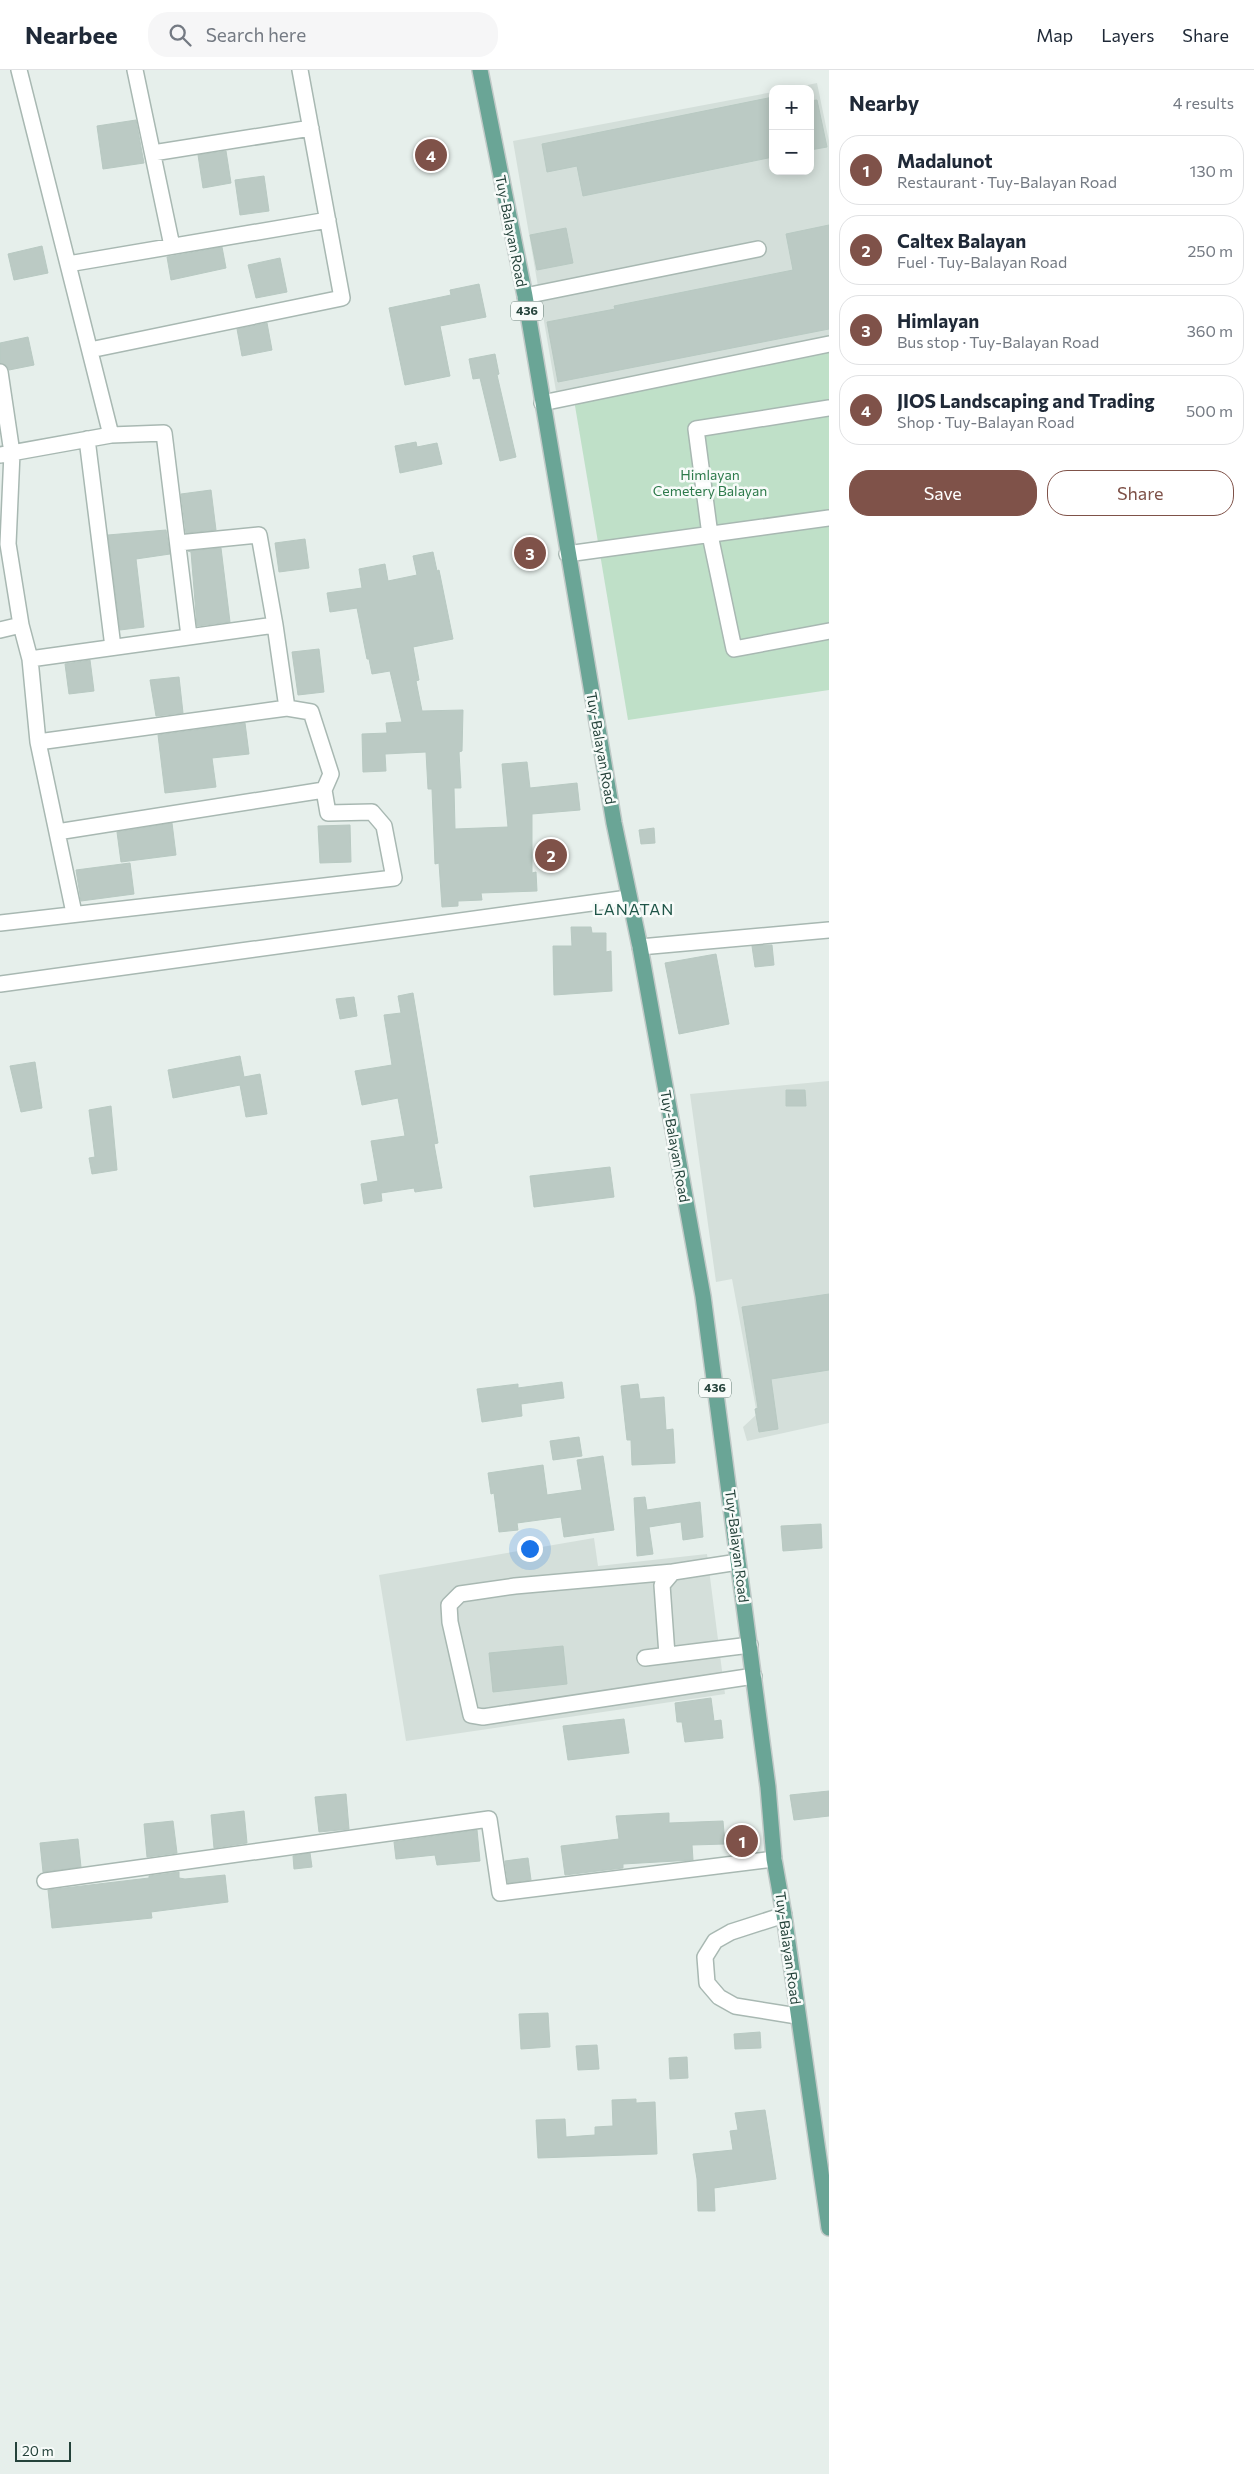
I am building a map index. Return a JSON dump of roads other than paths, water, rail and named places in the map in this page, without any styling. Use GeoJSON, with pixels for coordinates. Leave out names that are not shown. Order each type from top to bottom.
{"type":"FeatureCollection","features":[{"type":"Feature","properties":{"kind":"main road","name":"Tuy-Balayan Road"},"geometry":{"type":"LineString","coordinates":[[480,70],[524,296],[567,554],[628,898],[640,947],[702,1296],[754,1676],[768,1787],[774,1859],[829,2228]]}},
{"type":"Feature","properties":{"kind":"street"},"geometry":{"type":"LineString","coordinates":[[19,70],[111,435]]}},
{"type":"Feature","properties":{"kind":"street"},"geometry":{"type":"LineString","coordinates":[[135,70],[172,246]]}},
{"type":"Feature","properties":{"kind":"street"},"geometry":{"type":"LineString","coordinates":[[90,350],[342,298],[300,70]]}},
{"type":"Feature","properties":{"kind":"street"},"geometry":{"type":"LineString","coordinates":[[153,153],[311,128]]}},
{"type":"Feature","properties":{"kind":"street"},"geometry":{"type":"LineString","coordinates":[[68,264],[328,220]]}},
{"type":"Feature","properties":{"kind":"street"},"geometry":{"type":"LineString","coordinates":[[524,296],[758,249]]}},
{"type":"Feature","properties":{"kind":"street"},"geometry":{"type":"LineString","coordinates":[[542,403],[829,344]]}},
{"type":"Feature","properties":{"kind":"street"},"geometry":{"type":"LineString","coordinates":[[0,372],[6,454],[4,544],[30,659],[38,742],[74,913]]}},
{"type":"Feature","properties":{"kind":"street"},"geometry":{"type":"LineString","coordinates":[[829,408],[696,429],[710,536],[734,649],[829,630]]}},
{"type":"Feature","properties":{"kind":"street"},"geometry":{"type":"LineString","coordinates":[[6,454],[111,435],[164,433],[189,636]]}},
{"type":"Feature","properties":{"kind":"street"},"geometry":{"type":"LineString","coordinates":[[88,439],[113,647]]}},
{"type":"Feature","properties":{"kind":"street"},"geometry":{"type":"LineString","coordinates":[[567,554],[710,536],[829,518]]}},
{"type":"Feature","properties":{"kind":"street"},"geometry":{"type":"LineString","coordinates":[[178,543],[259,536],[276,625],[287,708]]}},
{"type":"Feature","properties":{"kind":"street"},"geometry":{"type":"LineString","coordinates":[[0,630],[21,625]]}},
{"type":"Feature","properties":{"kind":"street"},"geometry":{"type":"LineString","coordinates":[[30,659],[276,625]]}},
{"type":"Feature","properties":{"kind":"street"},"geometry":{"type":"LineString","coordinates":[[0,923],[74,913],[394,878],[384,826],[372,812],[328,813],[324,790],[331,774],[310,712],[287,708],[38,742]]}},
{"type":"Feature","properties":{"kind":"street"},"geometry":{"type":"LineString","coordinates":[[57,832],[324,790]]}},
{"type":"Feature","properties":{"kind":"street"},"geometry":{"type":"LineString","coordinates":[[0,984],[628,898]]}},
{"type":"Feature","properties":{"kind":"street"},"geometry":{"type":"LineString","coordinates":[[640,947],[829,930]]}},
{"type":"Feature","properties":{"kind":"street"},"geometry":{"type":"LineString","coordinates":[[738,1562],[673,1572],[515,1586],[460,1594],[449,1605],[471,1715],[483,1717],[754,1676]]}},
{"type":"Feature","properties":{"kind":"street"},"geometry":{"type":"LineString","coordinates":[[668,1656],[662,1585],[673,1572]]}},
{"type":"Feature","properties":{"kind":"street"},"geometry":{"type":"LineString","coordinates":[[645,1658],[750,1645]]}},
{"type":"Feature","properties":{"kind":"street"},"geometry":{"type":"LineString","coordinates":[[45,1881],[488,1819],[500,1893],[774,1859]]}},
{"type":"Feature","properties":{"kind":"street"},"geometry":{"type":"LineString","coordinates":[[784,1916],[731,1932],[715,1940],[705,1957],[707,1983],[719,1996],[736,2006],[797,2016]]}},
{"type":"Feature","properties":{"kind":"place","name":"JIOS Landscaping and Trading"},"geometry":{"type":"Point","coordinates":[431,155]}},
{"type":"Feature","properties":{"kind":"place","name":"Himlayan"},"geometry":{"type":"Point","coordinates":[530,553]}},
{"type":"Feature","properties":{"kind":"place","name":"Caltex Balayan"},"geometry":{"type":"Point","coordinates":[551,855]}},
{"type":"Feature","properties":{"kind":"place","name":"Madalunot"},"geometry":{"type":"Point","coordinates":[742,1841]}},
{"type":"Feature","properties":{"kind":"district","name":"LANATAN"},"geometry":{"type":"Point","coordinates":[634,909]}},
{"type":"Feature","properties":{"kind":"park label","name":"Himlayan Cemetery Balayan"},"geometry":{"type":"Point","coordinates":[710,484]}}]}
